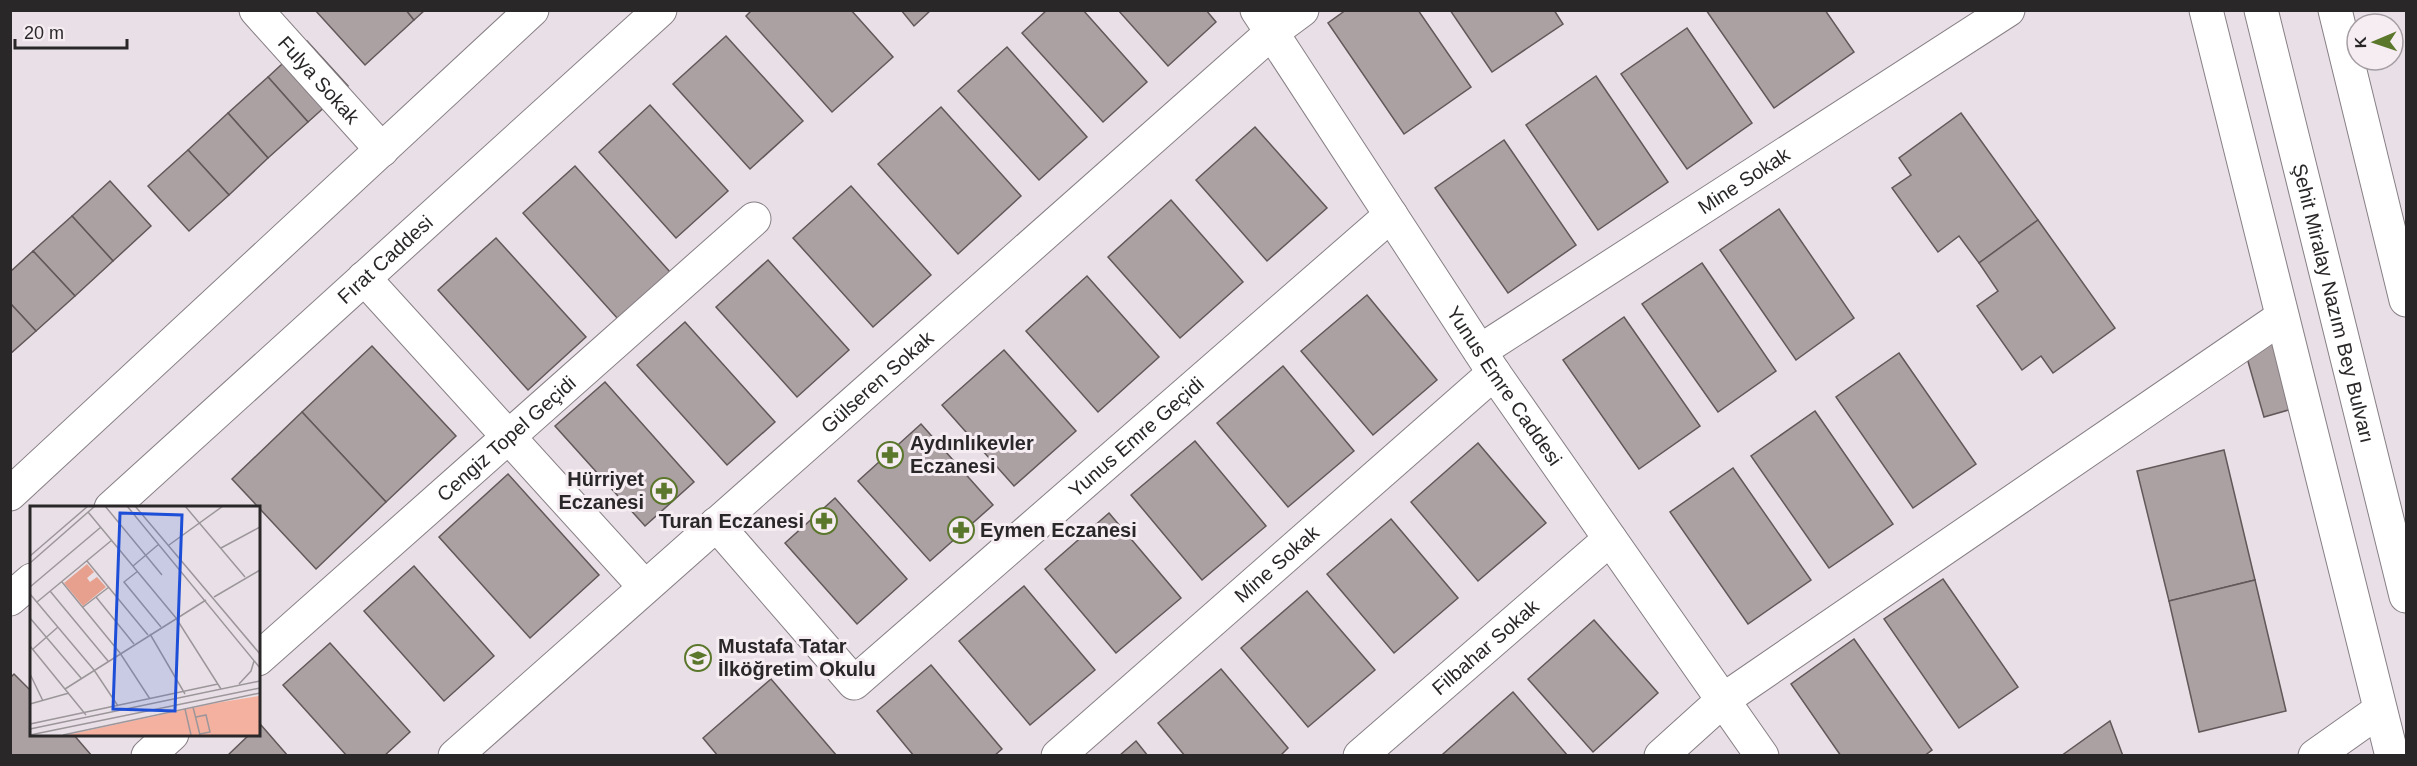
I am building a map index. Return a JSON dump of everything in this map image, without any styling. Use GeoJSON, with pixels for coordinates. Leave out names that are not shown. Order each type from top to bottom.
{"type":"FeatureCollection","features":[{"type":"Feature","properties":{"kind":"street","name":"Fulya Sokak"},"geometry":{"type":"LineString","coordinates":[[256,10],[382,150]]}},
{"type":"Feature","properties":{"kind":"street"},"geometry":{"type":"LineString","coordinates":[[10,494],[532,10]]}},
{"type":"Feature","properties":{"kind":"street","name":"Fırat Caddesi"},"geometry":{"type":"LineString","coordinates":[[113,506],[660,10]]}},
{"type":"Feature","properties":{"kind":"street","name":"Gülseren Sokak"},"geometry":{"type":"LineString","coordinates":[[455,756],[716,524],[1264,22],[1302,10]]}},
{"type":"Feature","properties":{"kind":"street","name":"Mine Sokak"},"geometry":{"type":"LineString","coordinates":[[1058,756],[1487,362],[2008,10]]}},
{"type":"Feature","properties":{"kind":"street"},"geometry":{"type":"LineString","coordinates":[[2206,10],[2392,756]]}},
{"type":"Feature","properties":{"kind":"street","name":"Şehit Miralay Nazım Bey Bulvarı"},"geometry":{"type":"LineString","coordinates":[[2261,10],[2406,596]]}},
{"type":"Feature","properties":{"kind":"street"},"geometry":{"type":"LineString","coordinates":[[2335,10],[2406,300]]}},
{"type":"Feature","properties":{"kind":"street","name":"Yunus Emre Caddesi"},"geometry":{"type":"LineString","coordinates":[[1264,22],[1487,362],[1762,756]]}},
{"type":"Feature","properties":{"kind":"street","name":"Yunus Emre Geçidi"},"geometry":{"type":"LineString","coordinates":[[716,524],[854,683],[1391,215]]}},
{"type":"Feature","properties":{"kind":"street","name":"Cengiz Topel Geçidi"},"geometry":{"type":"LineString","coordinates":[[260,657],[754,219]]}},
{"type":"Feature","properties":{"kind":"street"},"geometry":{"type":"LineString","coordinates":[[364,278],[645,587]]}},
{"type":"Feature","properties":{"kind":"street"},"geometry":{"type":"LineString","coordinates":[[1661,756],[1723,700],[2282,316]]}},
{"type":"Feature","properties":{"kind":"street","name":"Filbahar Sokak"},"geometry":{"type":"LineString","coordinates":[[1360,756],[1610,539]]}},
{"type":"Feature","properties":{"kind":"street"},"geometry":{"type":"LineString","coordinates":[[10,599],[30,582]]}},
{"type":"Feature","properties":{"kind":"street"},"geometry":{"type":"LineString","coordinates":[[2315,756],[2380,710]]}},
{"type":"Feature","properties":{"kind":"street"},"geometry":{"type":"LineString","coordinates":[[148,756],[171,736]]}},
{"type":"Feature","properties":{"kind":"building"},"geometry":{"type":"Polygon","coordinates":[[[315,10],[406,10],[414,20],[365,65],[315,10]]]}},
{"type":"Feature","properties":{"kind":"building"},"geometry":{"type":"Polygon","coordinates":[[[406,10],[425,10],[414,20],[406,10]]]}},
{"type":"Feature","properties":{"kind":"building"},"geometry":{"type":"Polygon","coordinates":[[[752,10],[851,10],[893,57],[832,112],[746,16],[752,10]]]}},
{"type":"Feature","properties":{"kind":"building"},"geometry":{"type":"Polygon","coordinates":[[[901,10],[931,10],[914,26],[901,10]]]}},
{"type":"Feature","properties":{"kind":"building"},"geometry":{"type":"Polygon","coordinates":[[[1047,10],[1083,10],[1147,82],[1103,122],[1022,33],[1047,10]]]}},
{"type":"Feature","properties":{"kind":"building"},"geometry":{"type":"Polygon","coordinates":[[[1118,10],[1206,10],[1216,22],[1168,66],[1118,10]]]}},
{"type":"Feature","properties":{"kind":"building"},"geometry":{"type":"Polygon","coordinates":[[[1346,10],[1418,10],[1471,87],[1404,134],[1328,23],[1346,10]]]}},
{"type":"Feature","properties":{"kind":"building"},"geometry":{"type":"Polygon","coordinates":[[[1450,10],[1554,10],[1563,24],[1492,72],[1450,10]]]}},
{"type":"Feature","properties":{"kind":"building"},"geometry":{"type":"Polygon","coordinates":[[[1706,10],[1825,10],[1854,52],[1774,108],[1706,10]]]}},
{"type":"Feature","properties":{"kind":"building"},"geometry":{"type":"Polygon","coordinates":[[[1687,28],[1752,123],[1687,169],[1621,74],[1687,28]]]}},
{"type":"Feature","properties":{"kind":"building"},"geometry":{"type":"Polygon","coordinates":[[[726,36],[803,121],[750,169],[673,84],[726,36]]]}},
{"type":"Feature","properties":{"kind":"building"},"geometry":{"type":"Polygon","coordinates":[[[307,41],[348,86],[308,122],[268,77],[307,41]]]}},
{"type":"Feature","properties":{"kind":"building"},"geometry":{"type":"Polygon","coordinates":[[[1007,47],[1087,137],[1039,180],[958,91],[1007,47]]]}},
{"type":"Feature","properties":{"kind":"building"},"geometry":{"type":"Polygon","coordinates":[[[1596,76],[1668,182],[1598,230],[1526,125],[1596,76]]]}},
{"type":"Feature","properties":{"kind":"building"},"geometry":{"type":"Polygon","coordinates":[[[268,77],[308,122],[268,158],[228,113],[268,77]]]}},
{"type":"Feature","properties":{"kind":"building"},"geometry":{"type":"Polygon","coordinates":[[[650,105],[728,191],[676,238],[599,152],[650,105]]]}},
{"type":"Feature","properties":{"kind":"building"},"geometry":{"type":"Polygon","coordinates":[[[941,107],[1021,196],[958,254],[878,164],[941,107]]]}},
{"type":"Feature","properties":{"kind":"building"},"geometry":{"type":"Polygon","coordinates":[[[228,113],[268,158],[229,195],[188,150],[228,113]]]}},
{"type":"Feature","properties":{"kind":"building"},"geometry":{"type":"Polygon","coordinates":[[[1961,113],[2038,220],[1979,263],[1959,236],[1938,252],[1892,188],[1911,175],[1899,158],[1961,113]]]}},
{"type":"Feature","properties":{"kind":"building"},"geometry":{"type":"Polygon","coordinates":[[[1255,127],[1327,208],[1267,261],[1196,180],[1255,127]]]}},
{"type":"Feature","properties":{"kind":"building"},"geometry":{"type":"Polygon","coordinates":[[[1504,140],[1576,245],[1508,293],[1435,188],[1504,140]]]}},
{"type":"Feature","properties":{"kind":"building"},"geometry":{"type":"Polygon","coordinates":[[[188,150],[229,195],[189,231],[148,186],[188,150]]]}},
{"type":"Feature","properties":{"kind":"building"},"geometry":{"type":"Polygon","coordinates":[[[575,166],[670,272],[618,319],[523,213],[575,166]]]}},
{"type":"Feature","properties":{"kind":"building"},"geometry":{"type":"Polygon","coordinates":[[[110,181],[151,226],[113,261],[72,216],[110,181]]]}},
{"type":"Feature","properties":{"kind":"building"},"geometry":{"type":"Polygon","coordinates":[[[851,186],[931,275],[873,327],[793,238],[851,186]]]}},
{"type":"Feature","properties":{"kind":"building"},"geometry":{"type":"Polygon","coordinates":[[[1171,200],[1243,282],[1180,338],[1108,257],[1171,200]]]}},
{"type":"Feature","properties":{"kind":"building"},"geometry":{"type":"Polygon","coordinates":[[[1779,209],[1854,318],[1796,360],[1720,250],[1779,209]]]}},
{"type":"Feature","properties":{"kind":"building"},"geometry":{"type":"Polygon","coordinates":[[[72,216],[113,261],[75,296],[33,251],[72,216]]]}},
{"type":"Feature","properties":{"kind":"building"},"geometry":{"type":"Polygon","coordinates":[[[2038,220],[2115,328],[2053,373],[2041,356],[2022,370],[1977,306],[1998,291],[1979,263],[2038,220]]]}},
{"type":"Feature","properties":{"kind":"building"},"geometry":{"type":"Polygon","coordinates":[[[496,238],[586,337],[528,390],[438,290],[496,238]]]}},
{"type":"Feature","properties":{"kind":"building"},"geometry":{"type":"Polygon","coordinates":[[[33,251],[75,296],[36,331],[10,303],[10,272],[33,251]]]}},
{"type":"Feature","properties":{"kind":"building"},"geometry":{"type":"Polygon","coordinates":[[[768,260],[849,350],[797,397],[716,307],[768,260]]]}},
{"type":"Feature","properties":{"kind":"building"},"geometry":{"type":"Polygon","coordinates":[[[1702,263],[1776,371],[1718,412],[1642,304],[1702,263]]]}},
{"type":"Feature","properties":{"kind":"building"},"geometry":{"type":"Polygon","coordinates":[[[1087,276],[1159,357],[1098,412],[1026,331],[1087,276]]]}},
{"type":"Feature","properties":{"kind":"building"},"geometry":{"type":"Polygon","coordinates":[[[1367,295],[1437,380],[1373,435],[1301,351],[1367,295]]]}},
{"type":"Feature","properties":{"kind":"building"},"geometry":{"type":"Polygon","coordinates":[[[10,303],[36,331],[10,354],[10,303]]]}},
{"type":"Feature","properties":{"kind":"building"},"geometry":{"type":"Polygon","coordinates":[[[1624,317],[1700,426],[1639,469],[1563,360],[1624,317]]]}},
{"type":"Feature","properties":{"kind":"building"},"geometry":{"type":"Polygon","coordinates":[[[685,322],[775,422],[727,465],[637,365],[685,322]]]}},
{"type":"Feature","properties":{"kind":"building"},"geometry":{"type":"Polygon","coordinates":[[[2272,343],[2292,409],[2264,417],[2245,351],[2272,343]]]}},
{"type":"Feature","properties":{"kind":"building"},"geometry":{"type":"Polygon","coordinates":[[[372,346],[456,436],[386,502],[302,412],[372,346]]]}},
{"type":"Feature","properties":{"kind":"building"},"geometry":{"type":"Polygon","coordinates":[[[1004,350],[1076,431],[1014,486],[942,405],[1004,350]]]}},
{"type":"Feature","properties":{"kind":"building"},"geometry":{"type":"Polygon","coordinates":[[[1899,353],[1976,464],[1913,508],[1836,397],[1899,353]]]}},
{"type":"Feature","properties":{"kind":"building"},"geometry":{"type":"Polygon","coordinates":[[[1283,366],[1354,451],[1288,507],[1217,423],[1283,366]]]}},
{"type":"Feature","properties":{"kind":"building"},"geometry":{"type":"Polygon","coordinates":[[[605,382],[694,482],[645,526],[555,426],[605,382]]]}},
{"type":"Feature","properties":{"kind":"building"},"geometry":{"type":"Polygon","coordinates":[[[1815,411],[1893,524],[1829,568],[1751,456],[1815,411]]]}},
{"type":"Feature","properties":{"kind":"building"},"geometry":{"type":"Polygon","coordinates":[[[302,412],[386,502],[316,569],[260,509],[260,506],[257,506],[232,479],[302,412]]]}},
{"type":"Feature","properties":{"kind":"building"},"geometry":{"type":"Polygon","coordinates":[[[921,424],[993,505],[930,561],[858,481],[921,424]]]}},
{"type":"Feature","properties":{"kind":"building"},"geometry":{"type":"Polygon","coordinates":[[[1195,441],[1266,526],[1202,580],[1131,495],[1195,441]]]}},
{"type":"Feature","properties":{"kind":"building"},"geometry":{"type":"Polygon","coordinates":[[[1478,443],[1546,523],[1478,581],[1411,502],[1478,443]]]}},
{"type":"Feature","properties":{"kind":"building"},"geometry":{"type":"Polygon","coordinates":[[[2224,450],[2255,580],[2169,601],[2137,471],[2224,450]]]}},
{"type":"Feature","properties":{"kind":"building"},"geometry":{"type":"Polygon","coordinates":[[[1733,468],[1811,580],[1748,624],[1670,512],[1733,468]]]}},
{"type":"Feature","properties":{"kind":"building"},"geometry":{"type":"Polygon","coordinates":[[[508,474],[599,575],[530,638],[439,537],[508,474]]]}},
{"type":"Feature","properties":{"kind":"building"},"geometry":{"type":"Polygon","coordinates":[[[835,498],[907,579],[857,624],[785,543],[835,498]]]}},
{"type":"Feature","properties":{"kind":"building"},"geometry":{"type":"Polygon","coordinates":[[[1109,513],[1181,598],[1116,653],[1045,569],[1109,513]]]}},
{"type":"Feature","properties":{"kind":"building"},"geometry":{"type":"Polygon","coordinates":[[[1391,519],[1458,598],[1394,653],[1327,574],[1391,519]]]}},
{"type":"Feature","properties":{"kind":"building"},"geometry":{"type":"Polygon","coordinates":[[[414,566],[494,656],[444,701],[364,611],[414,566]]]}},
{"type":"Feature","properties":{"kind":"building"},"geometry":{"type":"Polygon","coordinates":[[[1943,579],[2018,687],[1959,728],[1884,619],[1943,579]]]}},
{"type":"Feature","properties":{"kind":"building"},"geometry":{"type":"Polygon","coordinates":[[[2255,580],[2286,711],[2199,732],[2169,601],[2255,580]]]}},
{"type":"Feature","properties":{"kind":"building"},"geometry":{"type":"Polygon","coordinates":[[[1024,586],[1095,670],[1030,725],[959,641],[1024,586]]]}},
{"type":"Feature","properties":{"kind":"building"},"geometry":{"type":"Polygon","coordinates":[[[1307,591],[1375,670],[1308,727],[1241,648],[1307,591]]]}},
{"type":"Feature","properties":{"kind":"building"},"geometry":{"type":"Polygon","coordinates":[[[1594,620],[1658,693],[1593,752],[1528,679],[1594,620]]]}},
{"type":"Feature","properties":{"kind":"building"},"geometry":{"type":"Polygon","coordinates":[[[1854,639],[1932,750],[1924,756],[1841,756],[1791,684],[1854,639]]]}},
{"type":"Feature","properties":{"kind":"building"},"geometry":{"type":"Polygon","coordinates":[[[330,643],[410,732],[384,756],[347,756],[283,685],[330,643]]]}},
{"type":"Feature","properties":{"kind":"building"},"geometry":{"type":"Polygon","coordinates":[[[931,665],[1002,749],[994,756],[914,756],[877,711],[931,665]]]}},
{"type":"Feature","properties":{"kind":"building"},"geometry":{"type":"Polygon","coordinates":[[[1221,669],[1288,748],[1280,756],[1185,756],[1158,723],[1221,669]]]}},
{"type":"Feature","properties":{"kind":"building"},"geometry":{"type":"Polygon","coordinates":[[[14,674],[30,690],[30,736],[75,736],[92,756],[10,756],[10,678],[14,674]]]}},
{"type":"Feature","properties":{"kind":"building"},"geometry":{"type":"Polygon","coordinates":[[[771,679],[837,756],[718,756],[703,738],[771,679]]]}},
{"type":"Feature","properties":{"kind":"building"},"geometry":{"type":"Polygon","coordinates":[[[1513,692],[1568,756],[1445,756],[1443,754],[1513,692]]]}},
{"type":"Feature","properties":{"kind":"building"},"geometry":{"type":"Polygon","coordinates":[[[2110,721],[2123,756],[2061,756],[2110,721]]]}},
{"type":"Feature","properties":{"kind":"building"},"geometry":{"type":"Polygon","coordinates":[[[261,725],[288,756],[227,756],[248,736],[260,736],[261,725]]]}},
{"type":"Feature","properties":{"kind":"building"},"geometry":{"type":"Polygon","coordinates":[[[1136,741],[1148,756],[1119,756],[1136,741]]]}},
{"type":"Feature","properties":{"kind":"place","name":"Aydınlıkevler Eczanesi"},"geometry":{"type":"Point","coordinates":[890,455]}},
{"type":"Feature","properties":{"kind":"place","name":"Hürriyet Eczanesi"},"geometry":{"type":"Point","coordinates":[664,491]}},
{"type":"Feature","properties":{"kind":"place","name":"Turan Eczanesi"},"geometry":{"type":"Point","coordinates":[824,521]}},
{"type":"Feature","properties":{"kind":"place","name":"Eymen Eczanesi"},"geometry":{"type":"Point","coordinates":[961,530]}},
{"type":"Feature","properties":{"kind":"place","name":"Mustafa Tatar İlköğretim Okulu"},"geometry":{"type":"Point","coordinates":[698,658]}}]}
